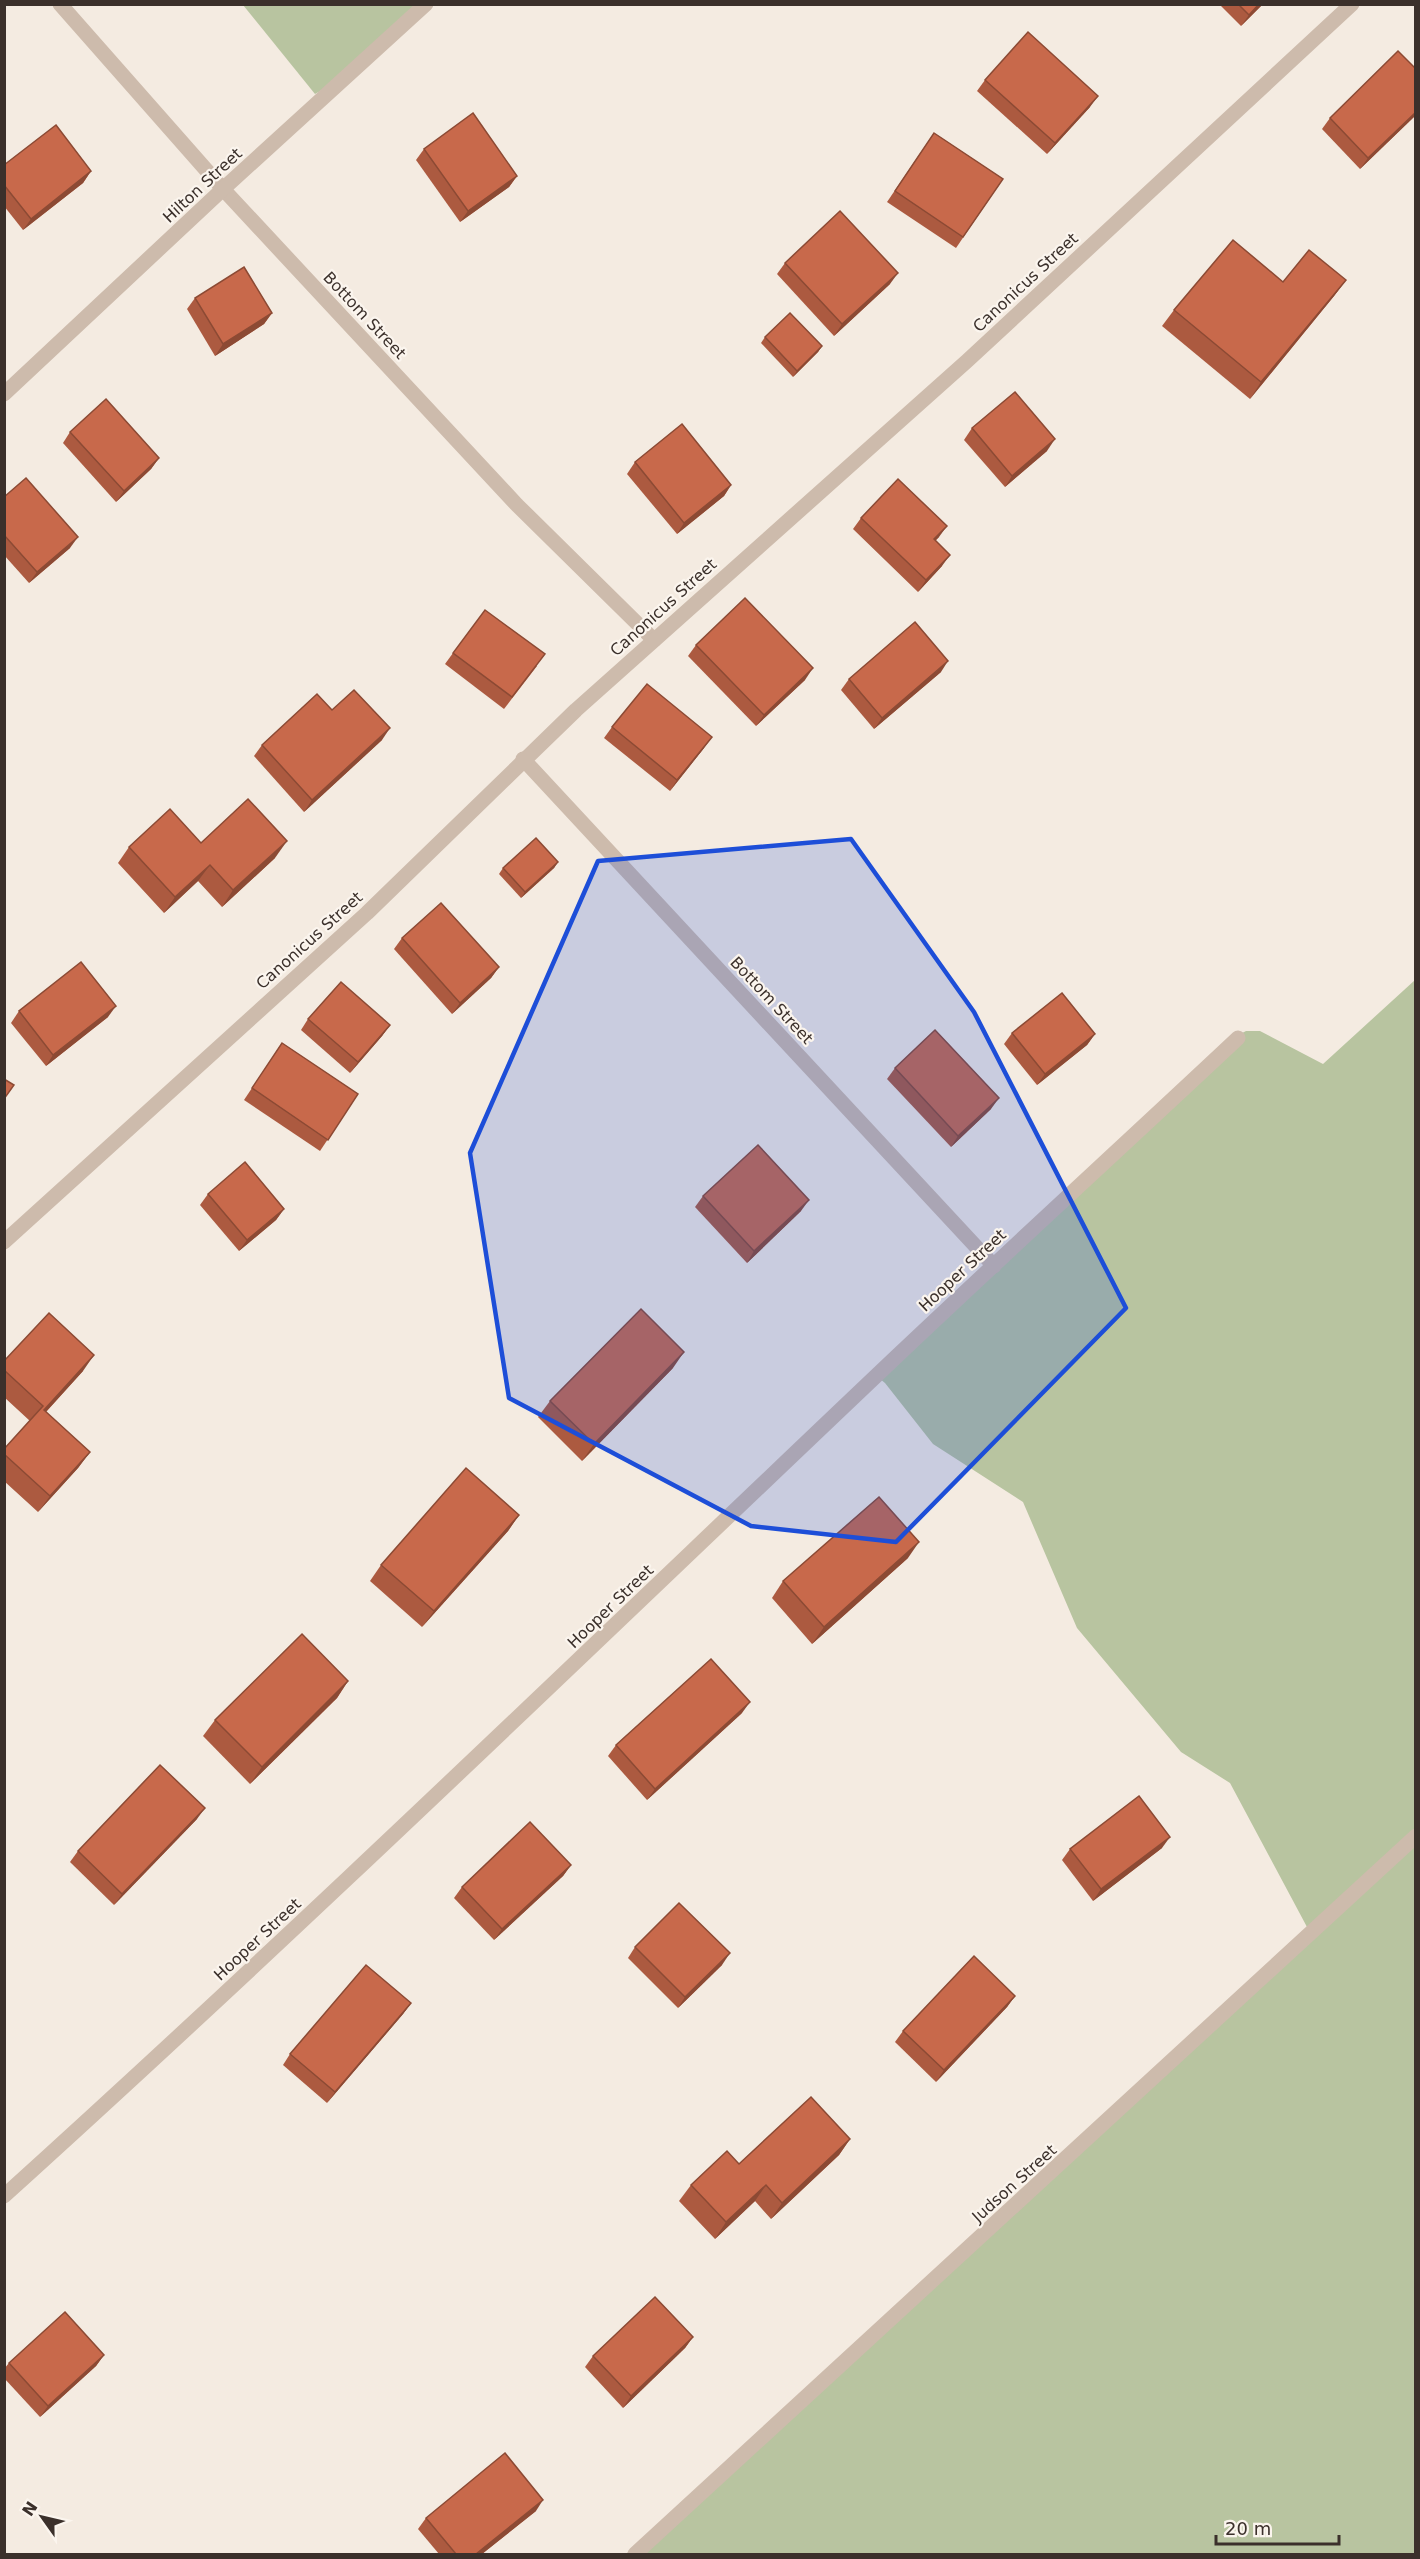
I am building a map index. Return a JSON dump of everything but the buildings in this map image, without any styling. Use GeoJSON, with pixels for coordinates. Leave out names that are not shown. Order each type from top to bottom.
{"type":"FeatureCollection","features":[{"type":"Feature","properties":{"kind":"street","name":"Bottom Street"},"geometry":{"type":"LineString","coordinates":[[60,4],[223,189],[517,505],[654,640]]}},
{"type":"Feature","properties":{"kind":"street","name":"Hilton Street"},"geometry":{"type":"LineString","coordinates":[[4,394],[223,189],[426,4]]}},
{"type":"Feature","properties":{"kind":"street","name":"Canonicus Street"},"geometry":{"type":"LineString","coordinates":[[4,1242],[367,913],[523,759],[967,361],[1352,4]]}},
{"type":"Feature","properties":{"kind":"street","name":"Bottom Street"},"geometry":{"type":"LineString","coordinates":[[523,759],[994,1266]]}},
{"type":"Feature","properties":{"kind":"street","name":"Hooper Street"},"geometry":{"type":"LineString","coordinates":[[4,2196],[122,2090],[540,1698],[889,1363],[1238,1038]]}},
{"type":"Feature","properties":{"kind":"street","name":"Judson Street"},"geometry":{"type":"LineString","coordinates":[[635,2554],[1416,1836]]}},
{"type":"Feature","properties":{"kind":"highlighted area"},"geometry":{"type":"Polygon","coordinates":[[[851,839],[974,1012],[1126,1308],[896,1542],[751,1526],[509,1398],[470,1153],[598,861],[851,839]]]}},
{"type":"Feature","properties":{"kind":"green space"},"geometry":{"type":"Polygon","coordinates":[[[243,5],[418,5],[331,85],[315,94],[243,5]]]}},
{"type":"Feature","properties":{"kind":"green space"},"geometry":{"type":"Polygon","coordinates":[[[1415,980],[1415,2554],[626,2554],[1307,1927],[1230,1783],[1181,1752],[1077,1628],[1023,1502],[933,1444],[885,1383],[874,1374],[1223,1043],[1246,1031],[1260,1031],[1323,1064],[1415,980]]]}}]}
